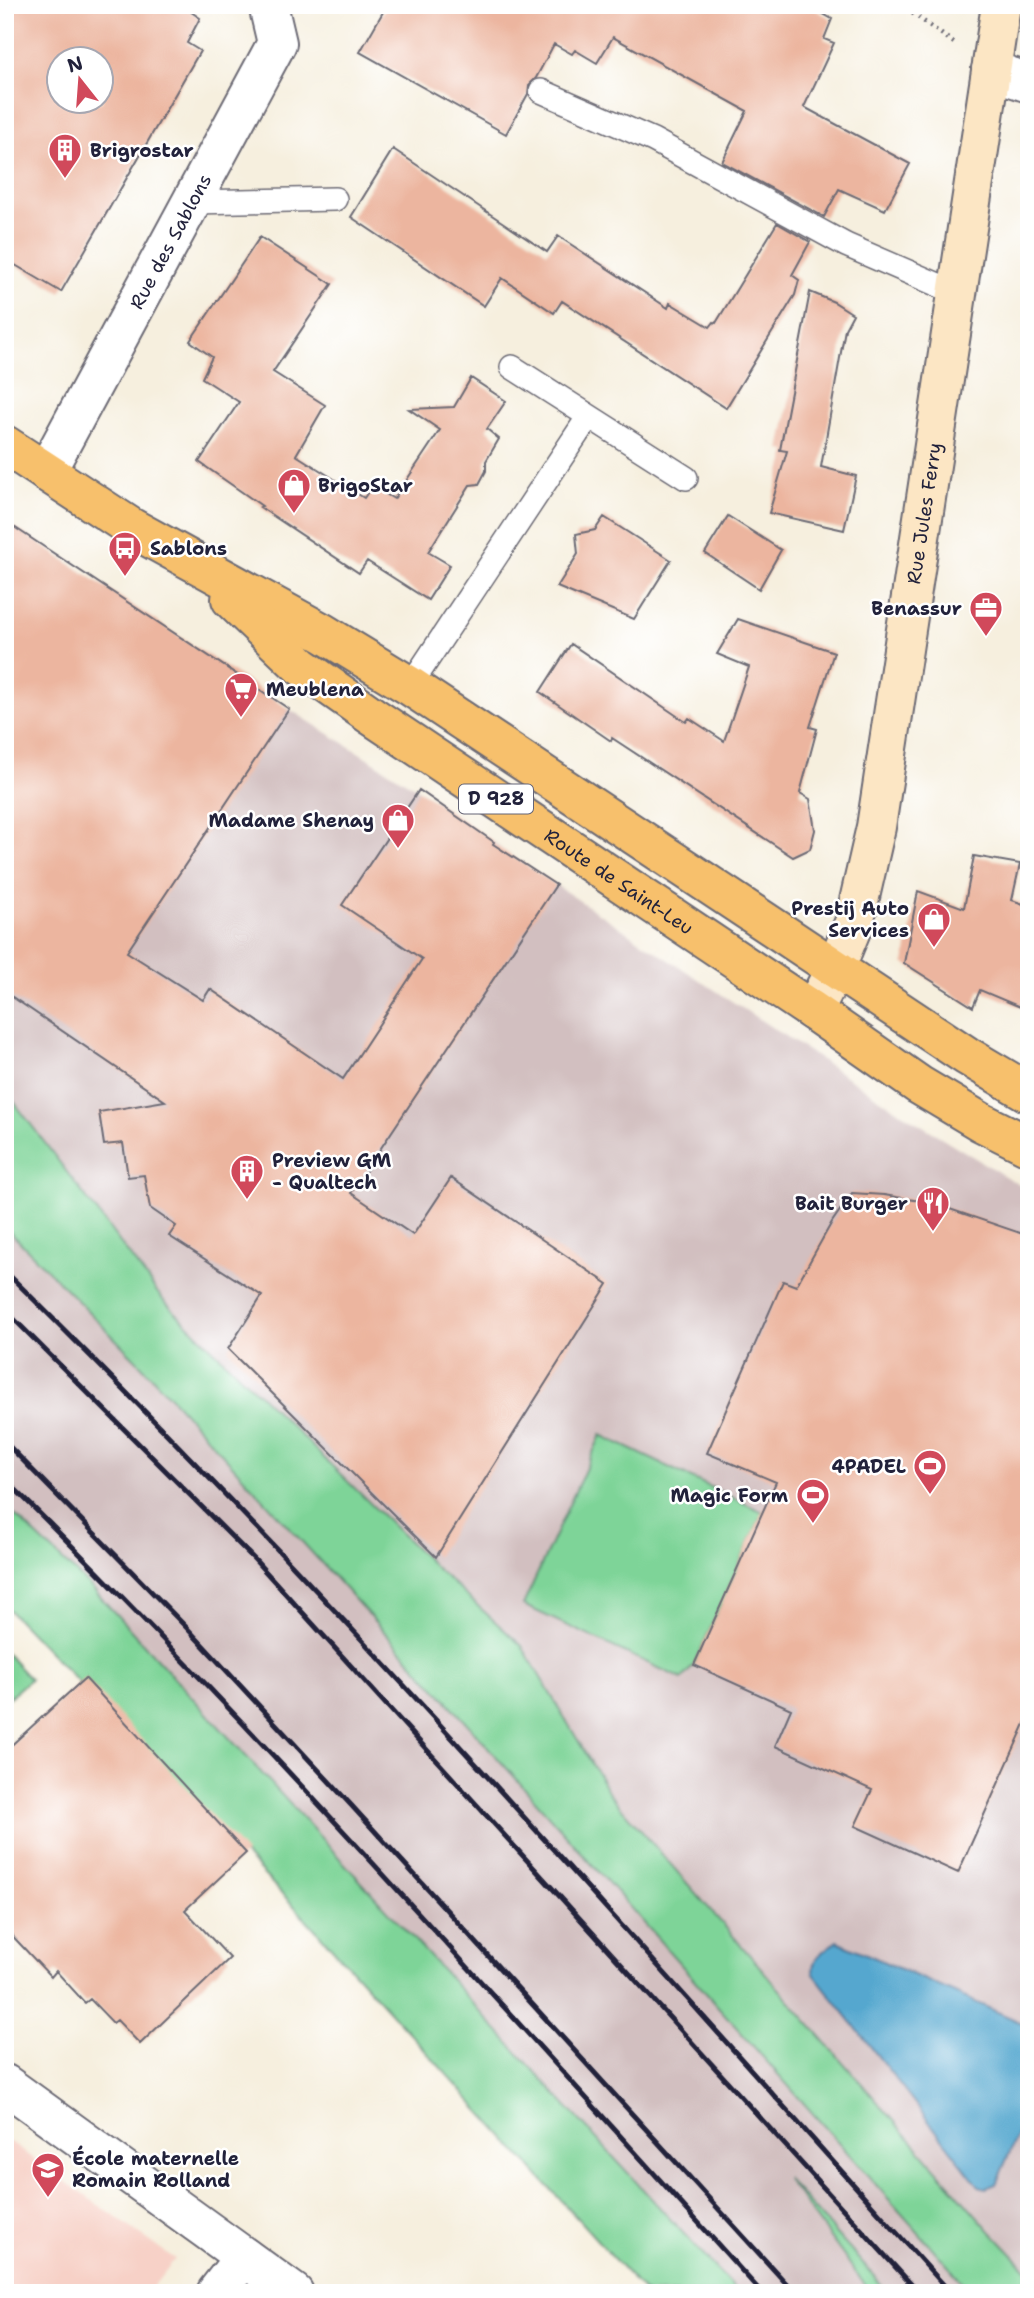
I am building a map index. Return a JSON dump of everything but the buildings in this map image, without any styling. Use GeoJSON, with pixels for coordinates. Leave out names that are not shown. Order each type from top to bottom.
{"type":"FeatureCollection","features":[{"type":"Feature","properties":{"kind":"main road","name":"Route de Saint-Leu"},"geometry":{"type":"LineString","coordinates":[[5,445],[132,528],[323,633],[410,686],[967,1056],[1029,1093]]}},
{"type":"Feature","properties":{"kind":"main road","name":"Route de Saint-Leu"},"geometry":{"type":"LineString","coordinates":[[197,566],[301,666],[919,1085],[981,1122],[1029,1146]]}},
{"type":"Feature","properties":{"kind":"street","name":"Rue des Sablons"},"geometry":{"type":"LineString","coordinates":[[46,472],[277,43],[268,5]]}},
{"type":"Feature","properties":{"kind":"street","name":"Rue Jules Ferry"},"geometry":{"type":"LineString","coordinates":[[813,1011],[835,969],[860,904],[876,827],[1001,5]]}},
{"type":"Feature","properties":{"kind":"street"},"geometry":{"type":"LineString","coordinates":[[991,70],[1029,83]]}},
{"type":"Feature","properties":{"kind":"street"},"geometry":{"type":"LineString","coordinates":[[5,2084],[294,2293]]}},
{"type":"Feature","properties":{"kind":"street"},"geometry":{"type":"LineString","coordinates":[[216,2293],[244,2257]]}},
{"type":"Feature","properties":{"kind":"lane"},"geometry":{"type":"LineString","coordinates":[[541,91],[653,140],[846,245],[959,294]]}},
{"type":"Feature","properties":{"kind":"lane"},"geometry":{"type":"LineString","coordinates":[[193,202],[335,199]]}},
{"type":"Feature","properties":{"kind":"lane"},"geometry":{"type":"LineString","coordinates":[[512,367],[686,478]]}},
{"type":"Feature","properties":{"kind":"lane"},"geometry":{"type":"LineString","coordinates":[[410,686],[589,416]]}},
{"type":"Feature","properties":{"kind":"path"},"geometry":{"type":"LineString","coordinates":[[901,5],[991,70]]}},
{"type":"Feature","properties":{"kind":"shaded area"},"geometry":{"type":"Polygon","coordinates":[[[5,521],[289,709],[419,790],[501,849],[900,1112],[1029,1191],[1029,2293],[645,2293],[246,1853],[5,1601],[5,521]]]}},
{"type":"Feature","properties":{"kind":"shaded area","name":"École maternelle Romain Rolland"},"geometry":{"type":"Polygon","coordinates":[[[5,2139],[175,2259],[148,2293],[5,2293],[5,2139]]]}},
{"type":"Feature","properties":{"kind":"green space"},"geometry":{"type":"Polygon","coordinates":[[[5,1090],[164,1301],[436,1568],[522,1646],[611,1796],[991,2232],[1029,2272],[1029,2293],[972,2293],[440,1693],[141,1365],[5,1227],[5,1090]]]}},
{"type":"Feature","properties":{"kind":"green space"},"geometry":{"type":"Polygon","coordinates":[[[601,1435],[763,1512],[694,1665],[682,1679],[523,1605],[601,1435]]]}},
{"type":"Feature","properties":{"kind":"green space"},"geometry":{"type":"Polygon","coordinates":[[[5,1506],[93,1589],[738,2293],[645,2293],[294,1906],[5,1606],[5,1506]]]}},
{"type":"Feature","properties":{"kind":"green space"},"geometry":{"type":"Polygon","coordinates":[[[5,1652],[30,1679],[5,1701],[5,1652]]]}},
{"type":"Feature","properties":{"kind":"green space"},"geometry":{"type":"Polygon","coordinates":[[[786,2178],[889,2293],[871,2293],[786,2178]]]}},
{"type":"Feature","properties":{"kind":"water"},"geometry":{"type":"Polygon","coordinates":[[[837,1941],[1029,2026],[1029,2108],[996,2184],[986,2188],[979,2186],[814,1974],[816,1959],[837,1941]]]}},
{"type":"Feature","properties":{"kind":"railway"},"geometry":{"type":"LineString","coordinates":[[5,1271],[128,1394],[368,1646],[951,2293]]}},
{"type":"Feature","properties":{"kind":"railway"},"geometry":{"type":"LineString","coordinates":[[5,1310],[255,1560],[919,2293]]}},
{"type":"Feature","properties":{"kind":"railway"},"geometry":{"type":"LineString","coordinates":[[5,1442],[186,1627],[795,2293]]}},
{"type":"Feature","properties":{"kind":"railway"},"geometry":{"type":"LineString","coordinates":[[5,1479],[295,1779],[762,2293]]}},
{"type":"Feature","properties":{"kind":"place","name":"Brigrostar"},"geometry":{"type":"Point","coordinates":[65,180]}},
{"type":"Feature","properties":{"kind":"place","name":"BrigoStar"},"geometry":{"type":"Point","coordinates":[294,515]}},
{"type":"Feature","properties":{"kind":"place","name":"Sablons"},"geometry":{"type":"Point","coordinates":[125,578]}},
{"type":"Feature","properties":{"kind":"place","name":"Benassur"},"geometry":{"type":"Point","coordinates":[986,638]}},
{"type":"Feature","properties":{"kind":"place","name":"Meublena"},"geometry":{"type":"Point","coordinates":[241,719]}},
{"type":"Feature","properties":{"kind":"place","name":"Madame Shenay"},"geometry":{"type":"Point","coordinates":[398,850]}},
{"type":"Feature","properties":{"kind":"place","name":"Prestij Auto Services"},"geometry":{"type":"Point","coordinates":[934,949]}},
{"type":"Feature","properties":{"kind":"place","name":"Preview GM - Qualtech"},"geometry":{"type":"Point","coordinates":[247,1201]}},
{"type":"Feature","properties":{"kind":"place","name":"Bait Burger"},"geometry":{"type":"Point","coordinates":[933,1233]}},
{"type":"Feature","properties":{"kind":"place","name":"4PADEL"},"geometry":{"type":"Point","coordinates":[930,1496]}},
{"type":"Feature","properties":{"kind":"place","name":"Magic Form"},"geometry":{"type":"Point","coordinates":[813,1525]}},
{"type":"Feature","properties":{"kind":"place","name":"École maternelle Romain Rolland"},"geometry":{"type":"Point","coordinates":[48,2199]}}]}
